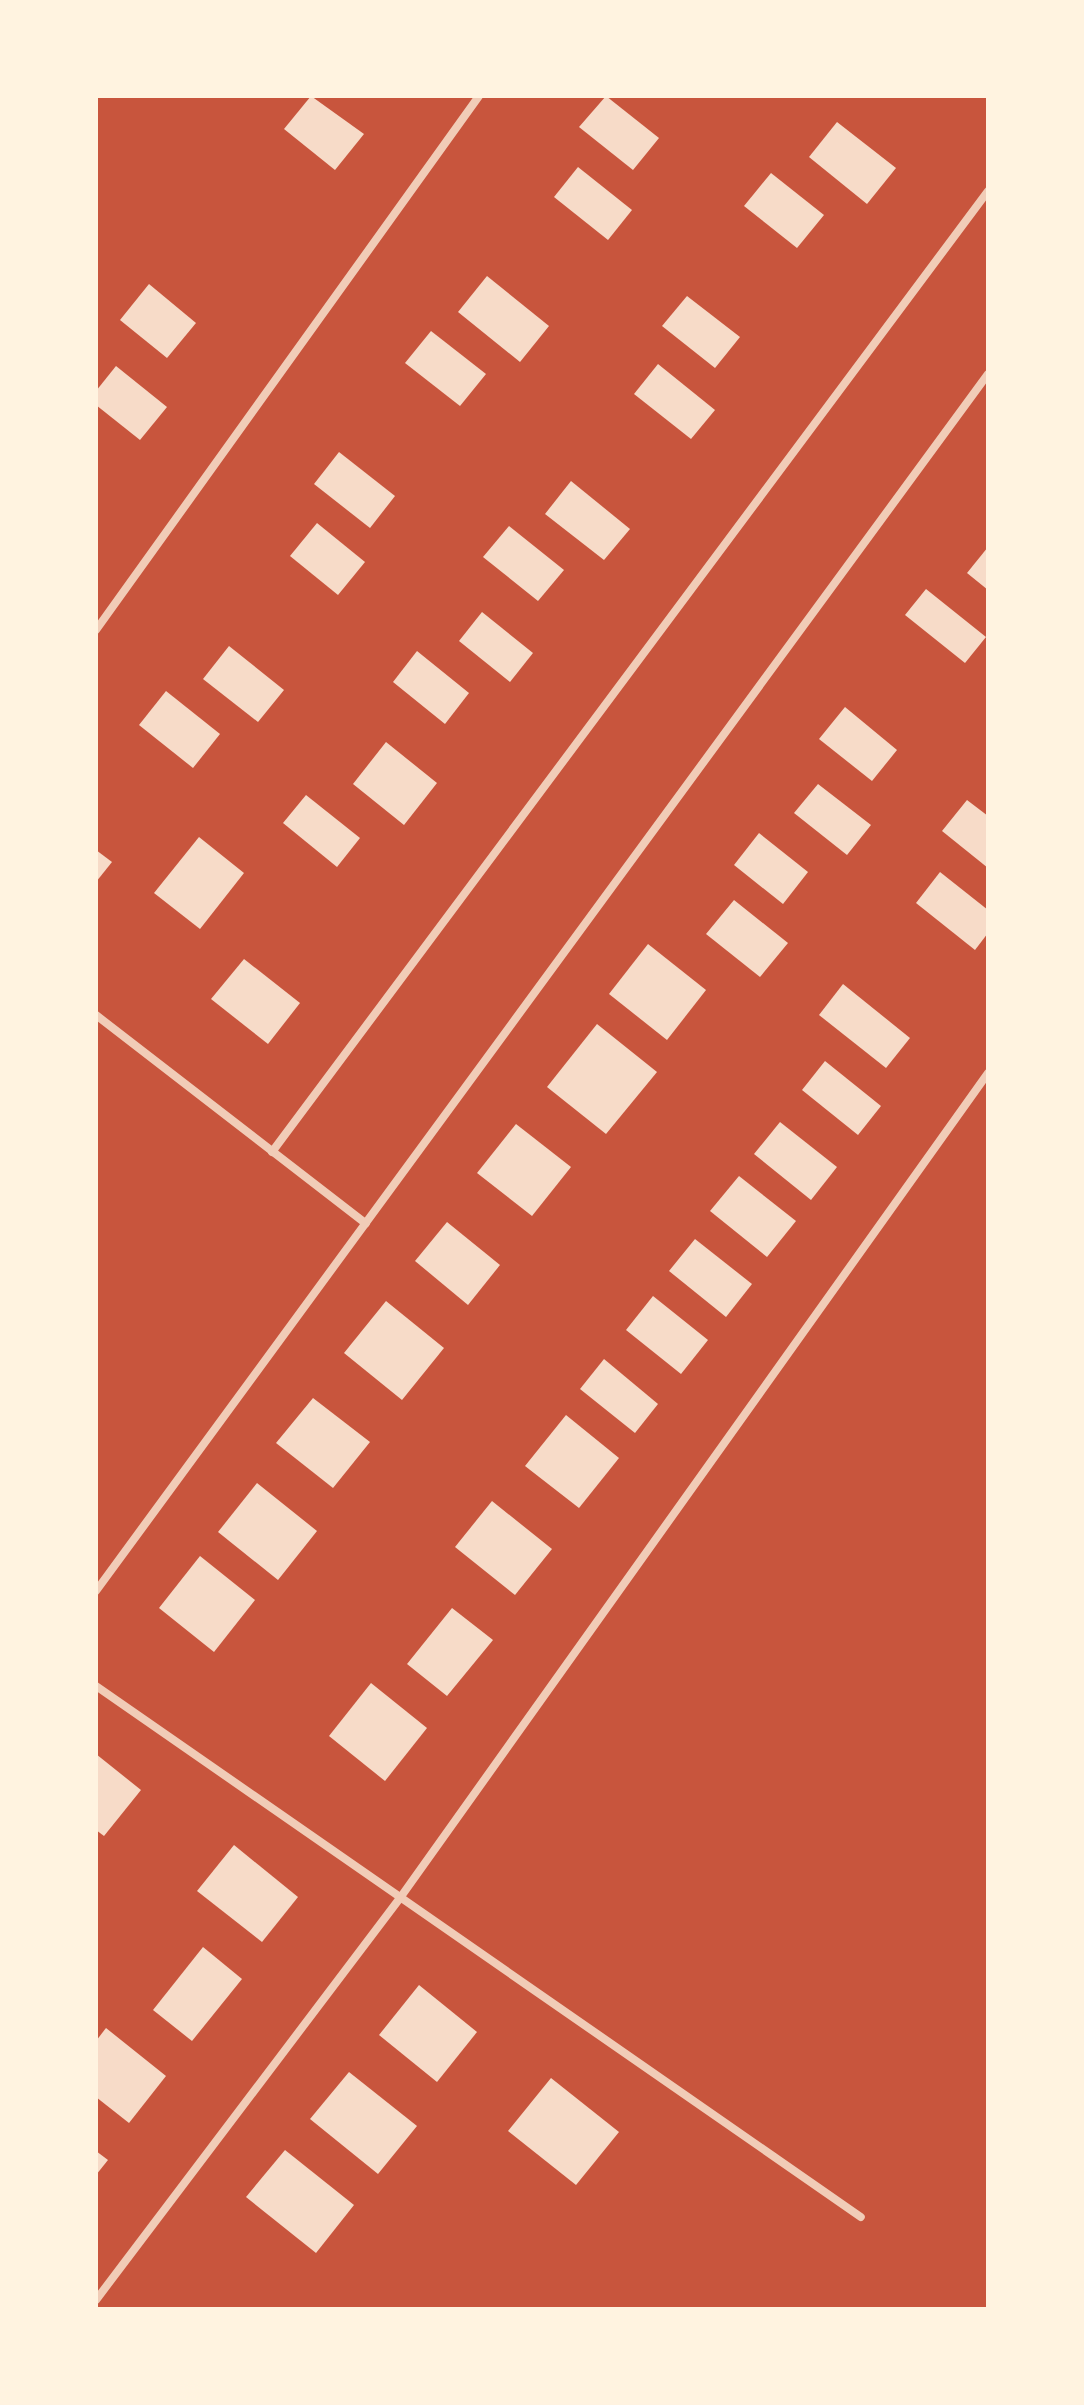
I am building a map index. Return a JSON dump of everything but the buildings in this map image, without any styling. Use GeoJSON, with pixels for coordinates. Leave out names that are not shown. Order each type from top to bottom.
{"type":"FeatureCollection","features":[{"type":"Feature","properties":{"kind":"street"},"geometry":{"type":"LineString","coordinates":[[96,630],[479,96]]}},
{"type":"Feature","properties":{"kind":"street"},"geometry":{"type":"LineString","coordinates":[[272,1152],[988,191]]}},
{"type":"Feature","properties":{"kind":"street"},"geometry":{"type":"LineString","coordinates":[[96,1591],[988,374]]}},
{"type":"Feature","properties":{"kind":"street"},"geometry":{"type":"LineString","coordinates":[[96,1015],[366,1224]]}},
{"type":"Feature","properties":{"kind":"street"},"geometry":{"type":"LineString","coordinates":[[96,2300],[400,1898],[988,1073]]}},
{"type":"Feature","properties":{"kind":"street"},"geometry":{"type":"LineString","coordinates":[[96,1686],[861,2217]]}}]}
